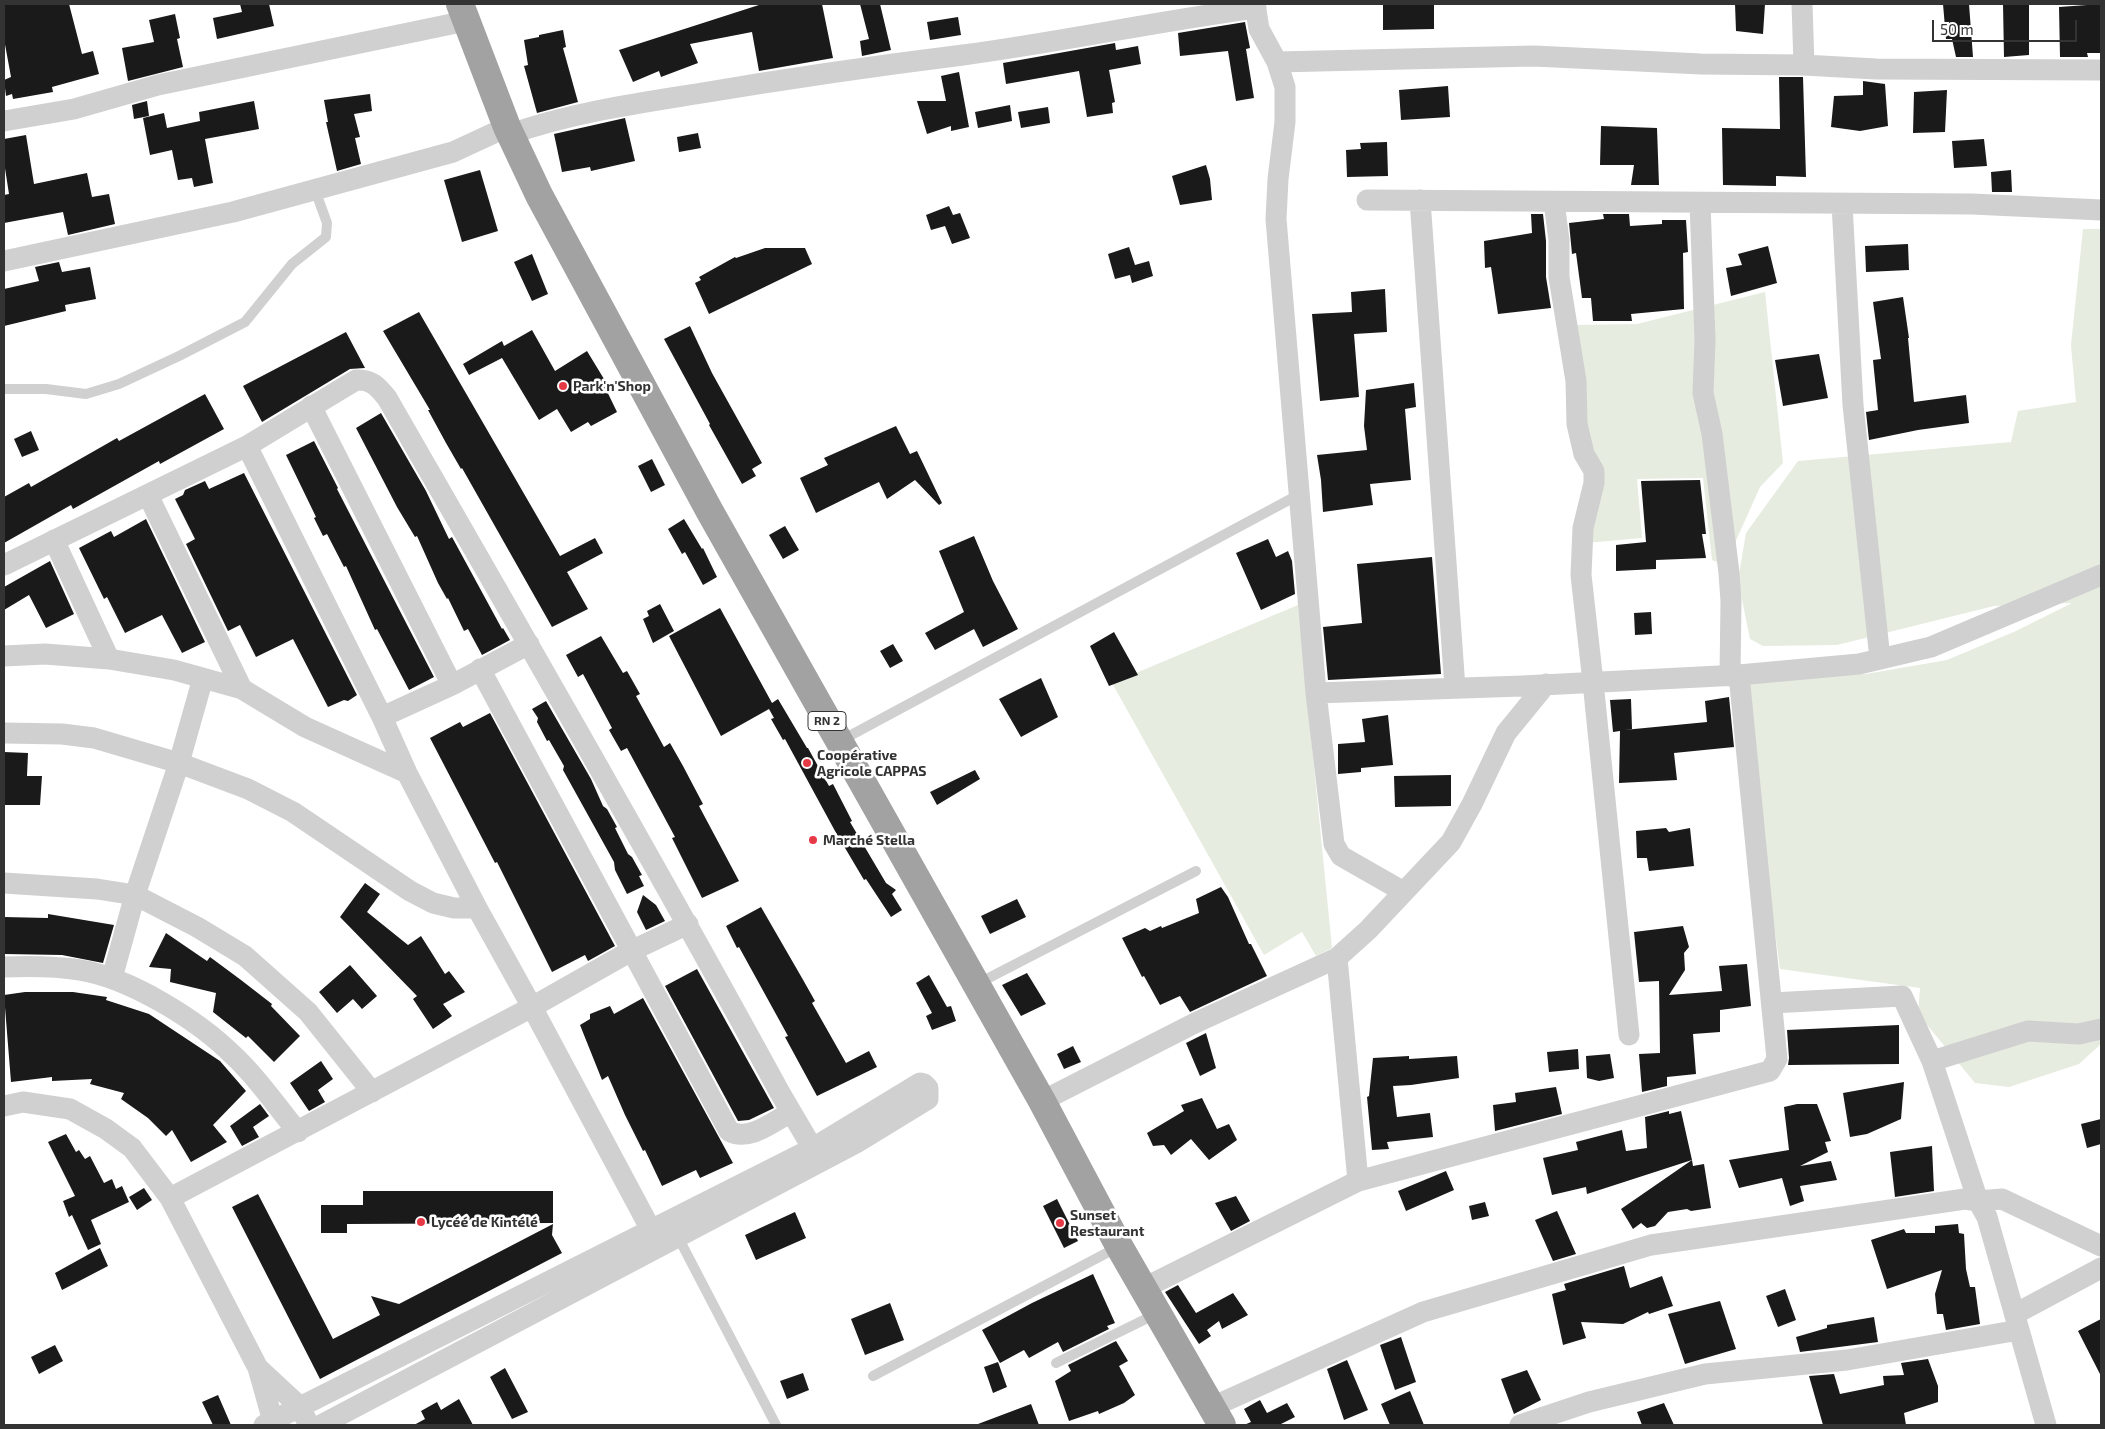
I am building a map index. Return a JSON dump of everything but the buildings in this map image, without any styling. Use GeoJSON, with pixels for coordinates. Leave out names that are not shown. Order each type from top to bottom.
{"type":"FeatureCollection","features":[{"type":"Feature","properties":{"kind":"highway","name":"RN 2"},"geometry":{"type":"LineString","coordinates":[[463,12],[509,131],[539,195],[699,493],[1042,1101],[1119,1246],[1217,1416]]}},
{"type":"Feature","properties":{"kind":"street"},"geometry":{"type":"LineString","coordinates":[[1802,4],[1804,65]]}},
{"type":"Feature","properties":{"kind":"street"},"geometry":{"type":"LineString","coordinates":[[4,261],[233,212],[453,152],[509,131],[563,117],[820,73],[991,51],[1256,6],[1259,29],[1277,62],[1285,87],[1276,219],[1316,693],[1334,844],[1341,856],[1404,892]]}},
{"type":"Feature","properties":{"kind":"street"},"geometry":{"type":"LineString","coordinates":[[4,121],[74,108],[158,85],[463,12]]}},
{"type":"Feature","properties":{"kind":"street"},"geometry":{"type":"LineString","coordinates":[[1277,62],[1534,56],[1701,64],[2101,70]]}},
{"type":"Feature","properties":{"kind":"street"},"geometry":{"type":"LineString","coordinates":[[1366,200],[1972,204],[2101,210]]}},
{"type":"Feature","properties":{"kind":"street"},"geometry":{"type":"LineString","coordinates":[[1420,200],[1455,688]]}},
{"type":"Feature","properties":{"kind":"street"},"geometry":{"type":"LineString","coordinates":[[1554,202],[1559,240],[1558,277],[1576,381],[1577,424],[1584,454],[1594,471],[1594,483],[1583,528],[1581,575],[1594,682],[1629,1035]]}},
{"type":"Feature","properties":{"kind":"street"},"geometry":{"type":"LineString","coordinates":[[1144,1288],[1358,1181],[1770,1071],[1777,1059],[1735,675],[1729,573],[1712,434],[1703,393],[1705,340],[1700,203]]}},
{"type":"Feature","properties":{"kind":"street"},"geometry":{"type":"LineString","coordinates":[[1842,204],[1852,405],[1880,659]]}},
{"type":"Feature","properties":{"kind":"street"},"geometry":{"type":"LineString","coordinates":[[4,564],[247,446],[356,380],[364,379],[377,385],[387,398],[529,644],[688,924],[816,1155]]}},
{"type":"Feature","properties":{"kind":"street"},"geometry":{"type":"LineString","coordinates":[[311,406],[452,685]]}},
{"type":"Feature","properties":{"kind":"street"},"geometry":{"type":"LineString","coordinates":[[247,446],[382,718],[407,773],[477,908],[663,1238]]}},
{"type":"Feature","properties":{"kind":"street"},"geometry":{"type":"LineString","coordinates":[[148,495],[242,689]]}},
{"type":"Feature","properties":{"kind":"street"},"geometry":{"type":"LineString","coordinates":[[54,540],[109,659]]}},
{"type":"Feature","properties":{"kind":"street"},"geometry":{"type":"LineString","coordinates":[[1316,693],[1735,675],[1859,664],[1931,647],[2101,575]]}},
{"type":"Feature","properties":{"kind":"street"},"geometry":{"type":"LineString","coordinates":[[382,718],[452,685],[529,644]]}},
{"type":"Feature","properties":{"kind":"street"},"geometry":{"type":"LineString","coordinates":[[4,656],[45,654],[109,659],[174,670],[242,689],[305,727],[407,773]]}},
{"type":"Feature","properties":{"kind":"street"},"geometry":{"type":"LineString","coordinates":[[480,669],[729,1131],[736,1135],[750,1134],[791,1112]]}},
{"type":"Feature","properties":{"kind":"street"},"geometry":{"type":"LineString","coordinates":[[112,978],[135,895],[179,763],[203,678]]}},
{"type":"Feature","properties":{"kind":"street"},"geometry":{"type":"LineString","coordinates":[[1042,1101],[1195,1023],[1337,958],[1368,930],[1451,842],[1472,804],[1506,733],[1546,684]]}},
{"type":"Feature","properties":{"kind":"street"},"geometry":{"type":"LineString","coordinates":[[4,733],[62,734],[94,738],[179,763],[248,789],[293,812],[410,891],[433,903],[454,908],[477,908]]}},
{"type":"Feature","properties":{"kind":"street"},"geometry":{"type":"LineString","coordinates":[[4,883],[96,889],[135,895],[197,928],[245,956],[308,1012],[372,1092]]}},
{"type":"Feature","properties":{"kind":"street"},"geometry":{"type":"LineString","coordinates":[[170,1198],[532,1007],[631,951],[688,924]]}},
{"type":"Feature","properties":{"kind":"street"},"geometry":{"type":"LineString","coordinates":[[1337,958],[1358,1181]]}},
{"type":"Feature","properties":{"kind":"street"},"geometry":{"type":"LineString","coordinates":[[4,967],[34,966],[81,970],[112,978],[199,1024],[236,1056],[298,1132]]}},
{"type":"Feature","properties":{"kind":"street"},"geometry":{"type":"LineString","coordinates":[[1772,1003],[1902,996],[1932,1060],[1978,1201],[1987,1217],[2046,1425]]}},
{"type":"Feature","properties":{"kind":"street"},"geometry":{"type":"LineString","coordinates":[[1932,1060],[2028,1031],[2079,1034],[2101,1029]]}},
{"type":"Feature","properties":{"kind":"street"},"geometry":{"type":"LineString","coordinates":[[321,1425],[816,1155],[920,1083],[928,1088],[928,1099],[856,1143],[816,1155]]}},
{"type":"Feature","properties":{"kind":"street"},"geometry":{"type":"LineString","coordinates":[[4,1106],[23,1102],[70,1109],[106,1129],[132,1148],[170,1198],[258,1368],[270,1424],[299,1406],[663,1238]]}},
{"type":"Feature","properties":{"kind":"street"},"geometry":{"type":"LineString","coordinates":[[1217,1416],[1424,1312],[1651,1245],[1965,1199],[1978,1201],[2002,1199],[2101,1246]]}},
{"type":"Feature","properties":{"kind":"street"},"geometry":{"type":"LineString","coordinates":[[1520,1425],[1590,1402],[1705,1374],[1847,1360],[2017,1322],[2101,1268]]}},
{"type":"Feature","properties":{"kind":"street"},"geometry":{"type":"LineString","coordinates":[[258,1368],[299,1406],[309,1425]]}},
{"type":"Feature","properties":{"kind":"lane"},"geometry":{"type":"LineString","coordinates":[[4,389],[46,389],[86,394],[119,384],[245,322],[292,264],[326,237],[328,223],[315,190]]}},
{"type":"Feature","properties":{"kind":"lane"},"geometry":{"type":"LineString","coordinates":[[839,742],[1300,494]]}},
{"type":"Feature","properties":{"kind":"lane"},"geometry":{"type":"LineString","coordinates":[[976,985],[1196,871]]}},
{"type":"Feature","properties":{"kind":"lane"},"geometry":{"type":"LineString","coordinates":[[663,1238],[776,1425]]}},
{"type":"Feature","properties":{"kind":"lane"},"geometry":{"type":"LineString","coordinates":[[874,1376],[1119,1246]]}},
{"type":"Feature","properties":{"kind":"lane"},"geometry":{"type":"LineString","coordinates":[[1056,1363],[1159,1313]]}},
{"type":"Feature","properties":{"kind":"shaded area"},"geometry":{"type":"Polygon","coordinates":[[[2083,229],[2101,229],[2101,1044],[2079,1064],[2009,1087],[1975,1083],[1918,1014],[1920,988],[1780,969],[1741,678],[1866,674],[1947,660],[2016,631],[2072,603],[1994,606],[1837,645],[1763,646],[1750,639],[1738,580],[1746,533],[1798,461],[2011,442],[2018,411],[2076,402],[2071,345],[2083,229]]]}},
{"type":"Feature","properties":{"kind":"shaded area"},"geometry":{"type":"Polygon","coordinates":[[[1765,292],[1783,463],[1760,487],[1725,565],[1712,560],[1703,478],[1637,479],[1642,538],[1586,543],[1587,440],[1574,325],[1637,324],[1765,292]]]}},
{"type":"Feature","properties":{"kind":"shaded area"},"geometry":{"type":"Polygon","coordinates":[[[1298,605],[1332,948],[1316,956],[1302,932],[1264,955],[1112,683],[1298,605]]]}},
{"type":"Feature","properties":{"kind":"place","name":"Park'n'Shop"},"geometry":{"type":"Point","coordinates":[563,386]}},
{"type":"Feature","properties":{"kind":"place","name":"Coopérative Agricole CAPPAS"},"geometry":{"type":"Point","coordinates":[807,763]}},
{"type":"Feature","properties":{"kind":"place","name":"Marché Stella"},"geometry":{"type":"Point","coordinates":[813,840]}},
{"type":"Feature","properties":{"kind":"place","name":"Lycéé de Kintélé"},"geometry":{"type":"Point","coordinates":[421,1222]}},
{"type":"Feature","properties":{"kind":"place","name":"Sunset Restaurant"},"geometry":{"type":"Point","coordinates":[1060,1223]}}]}
